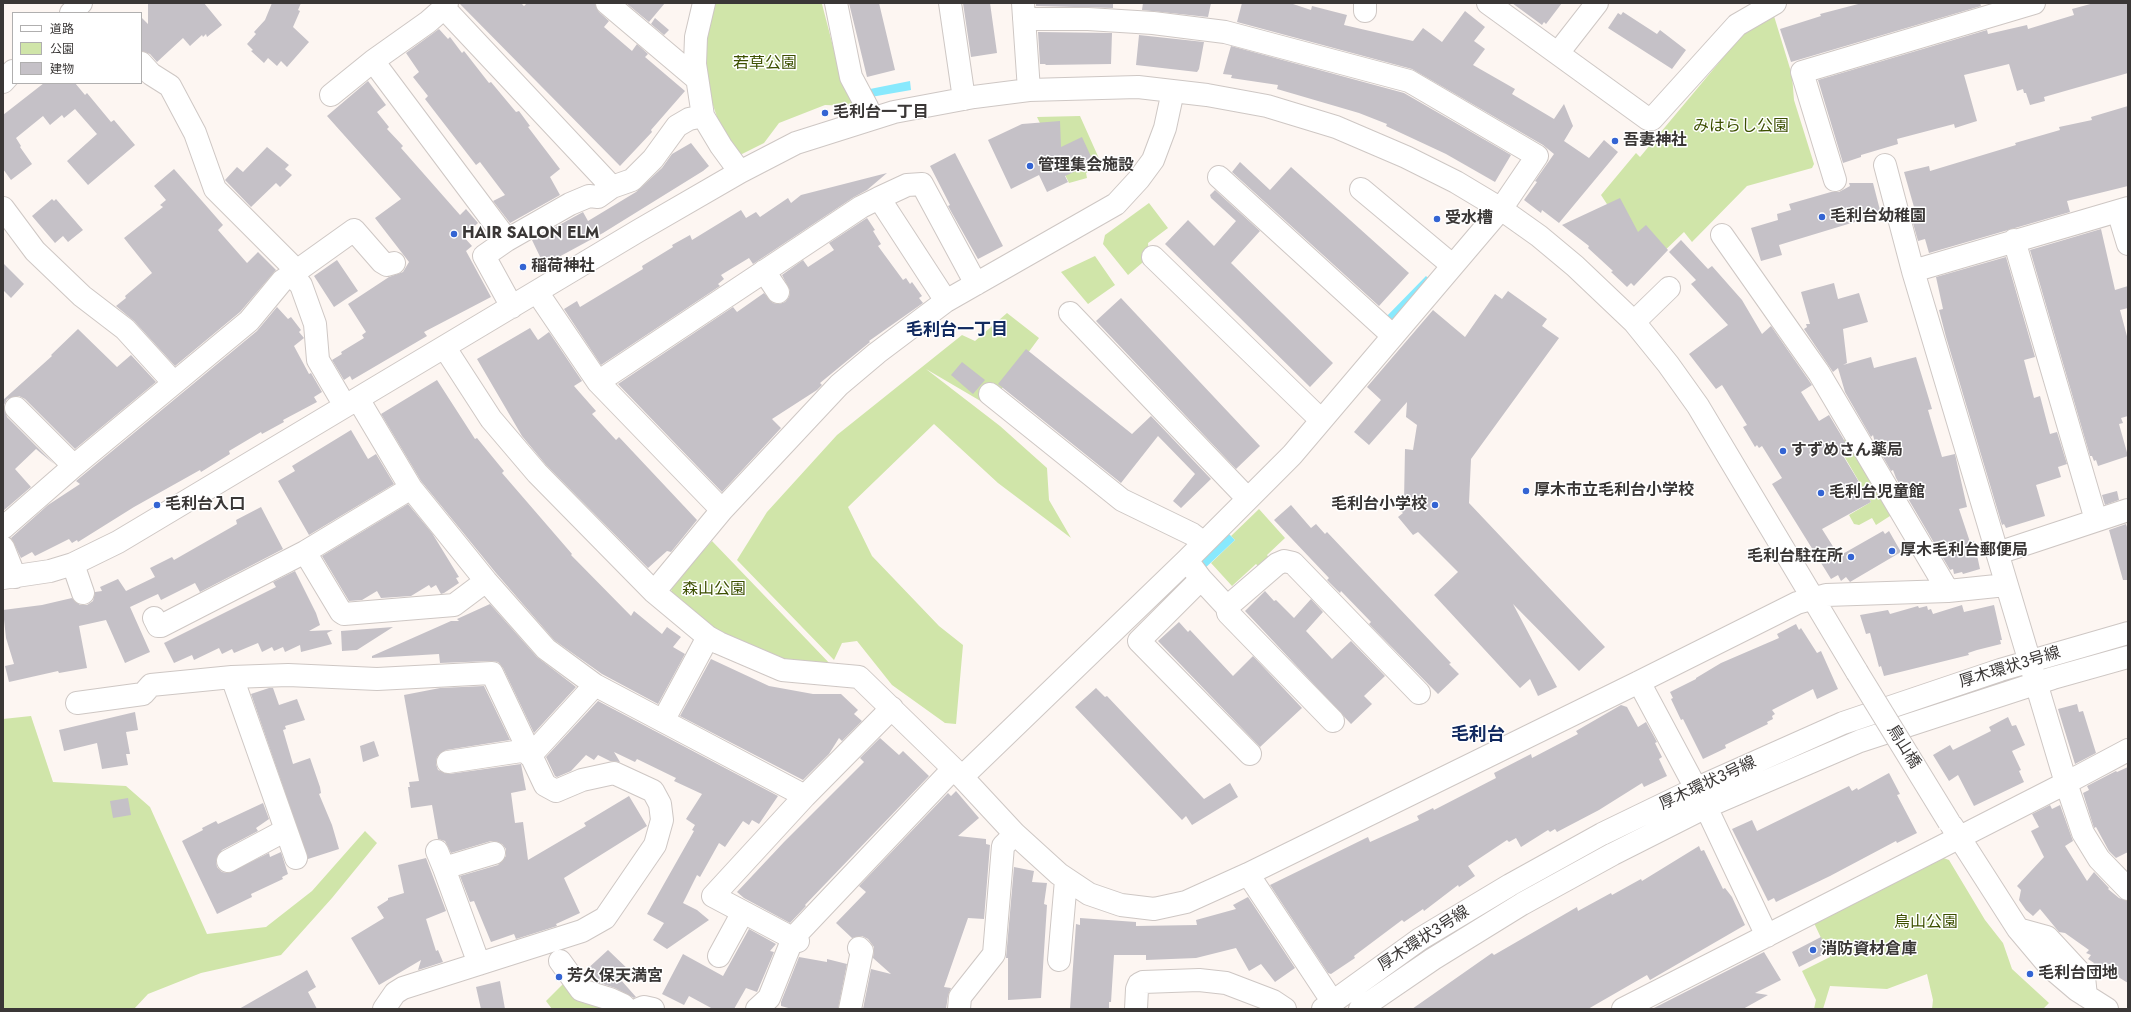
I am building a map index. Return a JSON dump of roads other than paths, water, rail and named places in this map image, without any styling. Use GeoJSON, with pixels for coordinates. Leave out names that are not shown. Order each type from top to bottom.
{"type":"FeatureCollection","features":[{"type":"Feature","properties":{"kind":"street"},"geometry":{"type":"LineString","coordinates":[[72,12],[81,3]]}},
{"type":"Feature","properties":{"kind":"street"},"geometry":{"type":"LineString","coordinates":[[87,3],[95,12]]}},
{"type":"Feature","properties":{"kind":"street"},"geometry":{"type":"LineString","coordinates":[[607,3],[697,79]]}},
{"type":"Feature","properties":{"kind":"street"},"geometry":{"type":"LineString","coordinates":[[704,3],[696,37],[694,64],[703,116],[721,146],[740,172]]}},
{"type":"Feature","properties":{"kind":"street"},"geometry":{"type":"LineString","coordinates":[[836,3],[851,77],[867,107],[870,119]]}},
{"type":"Feature","properties":{"kind":"street"},"geometry":{"type":"LineString","coordinates":[[950,3],[964,99]]}},
{"type":"Feature","properties":{"kind":"street"},"geometry":{"type":"LineString","coordinates":[[1488,3],[1648,119],[1652,119],[1737,25],[1775,3]]}},
{"type":"Feature","properties":{"kind":"street"},"geometry":{"type":"LineString","coordinates":[[1558,53],[1597,3]]}},
{"type":"Feature","properties":{"kind":"street"},"geometry":{"type":"LineString","coordinates":[[1835,180],[1802,72],[2034,3]]}},
{"type":"Feature","properties":{"kind":"street"},"geometry":{"type":"LineString","coordinates":[[331,95],[373,61],[428,22],[446,6],[612,187]]}},
{"type":"Feature","properties":{"kind":"street"},"geometry":{"type":"LineString","coordinates":[[757,1009],[769,998],[795,940],[958,773],[1187,560],[1292,455],[1392,335],[1501,209],[1537,156],[1409,81],[1225,32],[1132,12],[1088,19],[1024,11],[1029,90]]}},
{"type":"Feature","properties":{"kind":"street"},"geometry":{"type":"LineString","coordinates":[[373,61],[507,240]]}},
{"type":"Feature","properties":{"kind":"street"},"geometry":{"type":"LineString","coordinates":[[142,64],[151,74],[170,86],[195,133],[215,189],[295,273],[301,285],[314,324],[318,360],[351,402],[411,488],[486,581],[546,649],[595,685],[805,796]]}},
{"type":"Feature","properties":{"kind":"street"},"geometry":{"type":"LineString","coordinates":[[3,82],[12,71]]}},
{"type":"Feature","properties":{"kind":"street","name":"鳥山橋"},"geometry":{"type":"LineString","coordinates":[[9,577],[50,571],[73,564],[118,542],[351,402],[740,172],[796,143],[894,112],[964,99],[1029,90],[1138,86],[1267,106],[1336,127],[1406,157],[1456,182],[1501,209],[1539,236],[1575,266],[1634,322],[1698,406],[1812,599],[1954,830],[2018,929],[2050,967],[2082,993],[2107,1009]]}},
{"type":"Feature","properties":{"kind":"street"},"geometry":{"type":"LineString","coordinates":[[654,592],[722,510],[839,385],[877,353],[946,301],[1116,204],[1139,180],[1153,160],[1165,128],[1173,91]]}},
{"type":"Feature","properties":{"kind":"street"},"geometry":{"type":"LineString","coordinates":[[512,308],[484,256],[507,240],[570,204],[589,196],[598,197],[612,187],[632,180],[653,159],[677,126],[689,119],[703,116]]}},
{"type":"Feature","properties":{"kind":"street"},"geometry":{"type":"LineString","coordinates":[[1885,165],[1913,271],[1998,553],[2006,585],[2031,661],[2066,783],[2083,833],[2099,859],[2128,889]]}},
{"type":"Feature","properties":{"kind":"street"},"geometry":{"type":"LineString","coordinates":[[1219,177],[1392,335]]}},
{"type":"Feature","properties":{"kind":"street"},"geometry":{"type":"LineString","coordinates":[[598,382],[861,207],[907,185],[922,184],[976,284]]}},
{"type":"Feature","properties":{"kind":"street"},"geometry":{"type":"LineString","coordinates":[[1361,189],[1452,265]]}},
{"type":"Feature","properties":{"kind":"street"},"geometry":{"type":"LineString","coordinates":[[879,198],[946,301]]}},
{"type":"Feature","properties":{"kind":"street"},"geometry":{"type":"LineString","coordinates":[[3,208],[35,251],[82,296],[125,329],[174,383]]}},
{"type":"Feature","properties":{"kind":"street"},"geometry":{"type":"LineString","coordinates":[[1913,271],[2123,209],[2128,244]]}},
{"type":"Feature","properties":{"kind":"street"},"geometry":{"type":"LineString","coordinates":[[3,528],[74,466],[249,321],[282,281],[354,230],[382,262],[387,264],[394,263]]}},
{"type":"Feature","properties":{"kind":"street"},"geometry":{"type":"LineString","coordinates":[[1722,235],[1819,373],[1948,591]]}},
{"type":"Feature","properties":{"kind":"street"},"geometry":{"type":"LineString","coordinates":[[2014,240],[2096,520]]}},
{"type":"Feature","properties":{"kind":"street"},"geometry":{"type":"LineString","coordinates":[[1153,257],[1321,420]]}},
{"type":"Feature","properties":{"kind":"street"},"geometry":{"type":"LineString","coordinates":[[764,271],[778,292]]}},
{"type":"Feature","properties":{"kind":"street"},"geometry":{"type":"LineString","coordinates":[[1634,322],[1669,288]]}},
{"type":"Feature","properties":{"kind":"street"},"geometry":{"type":"LineString","coordinates":[[537,292],[598,382],[722,510]]}},
{"type":"Feature","properties":{"kind":"street"},"geometry":{"type":"LineString","coordinates":[[1070,313],[1248,499]]}},
{"type":"Feature","properties":{"kind":"street"},"geometry":{"type":"LineString","coordinates":[[444,348],[491,419],[537,474],[654,592],[708,637],[782,670],[859,677],[958,773],[1015,834],[1066,880],[1089,894],[1121,905],[1154,909],[1186,902],[1248,874],[1797,603],[1826,595],[1948,591],[2006,585]]}},
{"type":"Feature","properties":{"kind":"street"},"geometry":{"type":"LineString","coordinates":[[990,394],[1122,500],[1192,534],[1204,543]]}},
{"type":"Feature","properties":{"kind":"street"},"geometry":{"type":"LineString","coordinates":[[16,408],[74,466]]}},
{"type":"Feature","properties":{"kind":"street"},"geometry":{"type":"LineString","coordinates":[[154,618],[158,626],[161,626],[305,552],[411,488]]}},
{"type":"Feature","properties":{"kind":"street"},"geometry":{"type":"LineString","coordinates":[[1998,553],[2128,510]]}},
{"type":"Feature","properties":{"kind":"street"},"geometry":{"type":"LineString","coordinates":[[3,547],[9,577]]}},
{"type":"Feature","properties":{"kind":"street"},"geometry":{"type":"LineString","coordinates":[[305,552],[341,612],[344,614],[454,605],[486,581]]}},
{"type":"Feature","properties":{"kind":"street"},"geometry":{"type":"LineString","coordinates":[[1187,560],[1201,579],[1227,607],[1228,613],[1322,719]]}},
{"type":"Feature","properties":{"kind":"street"},"geometry":{"type":"LineString","coordinates":[[1227,607],[1277,564],[1284,561],[1294,562],[1407,689]]}},
{"type":"Feature","properties":{"kind":"street"},"geometry":{"type":"LineString","coordinates":[[73,564],[82,593]]}},
{"type":"Feature","properties":{"kind":"street"},"geometry":{"type":"LineString","coordinates":[[1201,579],[1140,641],[1250,754]]}},
{"type":"Feature","properties":{"kind":"street","name":"厚木環状3号線"},"geometry":{"type":"LineString","coordinates":[[1360,1009],[1432,959],[1522,904],[1613,854],[1700,798],[1843,723],[2000,670],[2128,633]]}},
{"type":"Feature","properties":{"kind":"street"},"geometry":{"type":"LineString","coordinates":[[663,720],[708,637]]}},
{"type":"Feature","properties":{"kind":"street","name":"厚木環状3号線"},"geometry":{"type":"LineString","coordinates":[[1327,1005],[1420,939],[1510,885],[1602,834],[1860,741],[2037,683],[2128,657]]}},
{"type":"Feature","properties":{"kind":"street"},"geometry":{"type":"LineString","coordinates":[[77,703],[143,694],[151,685],[232,677],[288,675],[377,679],[492,672],[545,785],[556,791],[598,775],[614,772],[653,791],[660,804],[662,820],[655,845],[605,918],[582,931],[403,988],[395,993],[384,1009]]}},
{"type":"Feature","properties":{"kind":"street"},"geometry":{"type":"LineString","coordinates":[[232,677],[296,858]]}},
{"type":"Feature","properties":{"kind":"street"},"geometry":{"type":"LineString","coordinates":[[1639,682],[1700,798],[1767,936]]}},
{"type":"Feature","properties":{"kind":"street"},"geometry":{"type":"LineString","coordinates":[[448,762],[529,753],[595,685]]}},
{"type":"Feature","properties":{"kind":"street"},"geometry":{"type":"LineString","coordinates":[[795,940],[713,896],[805,796],[892,708]]}},
{"type":"Feature","properties":{"kind":"street"},"geometry":{"type":"LineString","coordinates":[[1623,1009],[1767,936],[1954,830],[2066,783],[2128,750]]}},
{"type":"Feature","properties":{"kind":"street"},"geometry":{"type":"LineString","coordinates":[[228,861],[286,830]]}},
{"type":"Feature","properties":{"kind":"street"},"geometry":{"type":"LineString","coordinates":[[959,1009],[960,997],[994,954],[1003,846],[1015,834]]}},
{"type":"Feature","properties":{"kind":"street"},"geometry":{"type":"LineString","coordinates":[[479,964],[441,860],[494,853]]}},
{"type":"Feature","properties":{"kind":"street"},"geometry":{"type":"LineString","coordinates":[[1248,874],[1327,1005]]}},
{"type":"Feature","properties":{"kind":"street"},"geometry":{"type":"LineString","coordinates":[[1059,960],[1066,880]]}},
{"type":"Feature","properties":{"kind":"street"},"geometry":{"type":"LineString","coordinates":[[719,956],[743,912]]}},
{"type":"Feature","properties":{"kind":"street"},"geometry":{"type":"LineString","coordinates":[[850,1009],[862,951],[859,948]]}},
{"type":"Feature","properties":{"kind":"street"},"geometry":{"type":"LineString","coordinates":[[560,961],[581,990],[610,999],[623,1005],[627,1009]]}},
{"type":"Feature","properties":{"kind":"street"},"geometry":{"type":"LineString","coordinates":[[1136,1009],[1137,989],[1139,984],[1143,982],[1199,980],[1226,983],[1273,1001],[1285,1009]]}},
{"type":"Feature","properties":{"kind":"street"},"geometry":{"type":"LineString","coordinates":[[639,1009],[644,1007],[653,1009]]}},
{"type":"Feature","properties":{"kind":"water"},"geometry":{"type":"Polygon","coordinates":[[[910,81],[911,90],[871,97],[870,89],[910,81]]]}},
{"type":"Feature","properties":{"kind":"water"},"geometry":{"type":"Polygon","coordinates":[[[1426,276],[1432,282],[1391,325],[1384,319],[1426,276]]]}},
{"type":"Feature","properties":{"kind":"water"},"geometry":{"type":"Polygon","coordinates":[[[1228,533],[1235,540],[1203,570],[1197,562],[1228,533]]]}},
{"type":"Feature","properties":{"kind":"place","name":"毛利台一丁目"},"geometry":{"type":"Point","coordinates":[825,113]}},
{"type":"Feature","properties":{"kind":"place","name":"吾妻神社"},"geometry":{"type":"Point","coordinates":[1615,141]}},
{"type":"Feature","properties":{"kind":"place","name":"管理集会施設"},"geometry":{"type":"Point","coordinates":[1030,166]}},
{"type":"Feature","properties":{"kind":"place","name":"毛利台幼稚園"},"geometry":{"type":"Point","coordinates":[1822,217]}},
{"type":"Feature","properties":{"kind":"place","name":"受水槽"},"geometry":{"type":"Point","coordinates":[1437,219]}},
{"type":"Feature","properties":{"kind":"place","name":"HAIR SALON ELM"},"geometry":{"type":"Point","coordinates":[454,234]}},
{"type":"Feature","properties":{"kind":"place","name":"稲荷神社"},"geometry":{"type":"Point","coordinates":[523,267]}},
{"type":"Feature","properties":{"kind":"place","name":"すずめさん薬局"},"geometry":{"type":"Point","coordinates":[1783,451]}},
{"type":"Feature","properties":{"kind":"place","name":"厚木市立毛利台小学校"},"geometry":{"type":"Point","coordinates":[1526,491]}},
{"type":"Feature","properties":{"kind":"place","name":"毛利台児童館"},"geometry":{"type":"Point","coordinates":[1821,493]}},
{"type":"Feature","properties":{"kind":"place","name":"毛利台入口"},"geometry":{"type":"Point","coordinates":[157,505]}},
{"type":"Feature","properties":{"kind":"place","name":"毛利台小学校"},"geometry":{"type":"Point","coordinates":[1435,505]}},
{"type":"Feature","properties":{"kind":"place","name":"厚木毛利台郵便局"},"geometry":{"type":"Point","coordinates":[1892,551]}},
{"type":"Feature","properties":{"kind":"place","name":"毛利台駐在所"},"geometry":{"type":"Point","coordinates":[1851,557]}},
{"type":"Feature","properties":{"kind":"place","name":"消防資材倉庫"},"geometry":{"type":"Point","coordinates":[1813,950]}},
{"type":"Feature","properties":{"kind":"place","name":"毛利台団地"},"geometry":{"type":"Point","coordinates":[2030,974]}},
{"type":"Feature","properties":{"kind":"place","name":"芳久保天満宮"},"geometry":{"type":"Point","coordinates":[559,977]}},
{"type":"Feature","properties":{"kind":"district","name":"毛利台一丁目"},"geometry":{"type":"Point","coordinates":[957,331]}},
{"type":"Feature","properties":{"kind":"district","name":"毛利台"},"geometry":{"type":"Point","coordinates":[1478,736]}},
{"type":"Feature","properties":{"kind":"park label","name":"若草公園"},"geometry":{"type":"Point","coordinates":[765,64]}},
{"type":"Feature","properties":{"kind":"park label","name":"みはらし公園"},"geometry":{"type":"Point","coordinates":[1741,127]}},
{"type":"Feature","properties":{"kind":"park label","name":"森山公園"},"geometry":{"type":"Point","coordinates":[714,590]}},
{"type":"Feature","properties":{"kind":"park label","name":"鳥山公園"},"geometry":{"type":"Point","coordinates":[1926,923]}}]}
